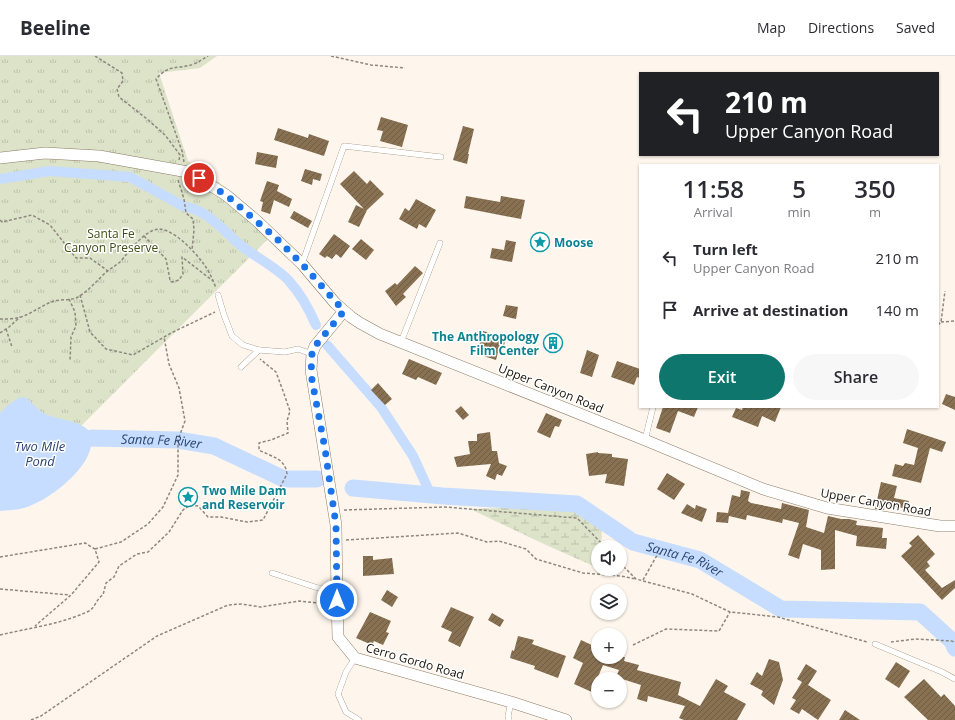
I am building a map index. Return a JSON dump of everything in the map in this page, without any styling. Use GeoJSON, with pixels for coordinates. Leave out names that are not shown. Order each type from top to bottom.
{"type":"FeatureCollection","features":[{"type":"Feature","properties":{"kind":"street","name":"Upper Canyon Road"},"geometry":{"type":"LineString","coordinates":[[0,158],[46,153],[84,154],[126,160],[182,171],[212,185],[234,202],[275,237],[302,264],[344,311],[369,328],[763,489],[827,508],[940,526],[955,526]]}},
{"type":"Feature","properties":{"kind":"street"},"geometry":{"type":"LineString","coordinates":[[314,350],[344,311]]}},
{"type":"Feature","properties":{"kind":"street","name":"Cerro Gordo Road"},"geometry":{"type":"LineString","coordinates":[[314,350],[312,380],[334,511],[338,637],[355,658],[511,702],[566,720]]}},
{"type":"Feature","properties":{"kind":"lane"},"geometry":{"type":"LineString","coordinates":[[302,264],[344,146],[441,157]]}},
{"type":"Feature","properties":{"kind":"lane"},"geometry":{"type":"LineString","coordinates":[[401,342],[440,243]]}},
{"type":"Feature","properties":{"kind":"lane"},"geometry":{"type":"LineString","coordinates":[[218,295],[232,336],[242,345],[259,350],[285,352],[298,349],[314,350]]}},
{"type":"Feature","properties":{"kind":"lane"},"geometry":{"type":"LineString","coordinates":[[241,367],[259,350]]}},
{"type":"Feature","properties":{"kind":"lane"},"geometry":{"type":"LineString","coordinates":[[645,440],[653,408]]}},
{"type":"Feature","properties":{"kind":"lane"},"geometry":{"type":"LineString","coordinates":[[272,573],[337,594]]}},
{"type":"Feature","properties":{"kind":"lane"},"geometry":{"type":"LineString","coordinates":[[875,644],[942,672],[955,679]]}},
{"type":"Feature","properties":{"kind":"lane"},"geometry":{"type":"LineString","coordinates":[[355,658],[346,672],[338,694],[346,712],[359,720]]}},
{"type":"Feature","properties":{"kind":"lane"},"geometry":{"type":"LineString","coordinates":[[509,720],[508,716],[511,702]]}},
{"type":"Feature","properties":{"kind":"path"},"geometry":{"type":"LineString","coordinates":[[94,56],[122,72],[123,81],[117,89],[119,97],[165,135],[180,155],[182,171]]}},
{"type":"Feature","properties":{"kind":"path"},"geometry":{"type":"LineString","coordinates":[[192,250],[194,230],[192,219],[186,213],[180,184],[176,177],[182,171],[182,151],[156,79],[163,72],[176,67],[194,64],[208,56]]}},
{"type":"Feature","properties":{"kind":"path"},"geometry":{"type":"LineString","coordinates":[[331,56],[371,65],[405,68]]}},
{"type":"Feature","properties":{"kind":"path"},"geometry":{"type":"LineString","coordinates":[[0,220],[2,222],[32,215],[50,225],[76,258],[90,258],[108,271]]}},
{"type":"Feature","properties":{"kind":"path"},"geometry":{"type":"LineString","coordinates":[[0,333],[20,317],[42,305],[80,296],[126,256],[144,236],[159,229],[170,232],[183,241],[202,259],[218,295]]}},
{"type":"Feature","properties":{"kind":"path"},"geometry":{"type":"LineString","coordinates":[[144,236],[166,259],[170,280],[172,282],[179,280],[183,274],[182,257],[213,281]]}},
{"type":"Feature","properties":{"kind":"path"},"geometry":{"type":"LineString","coordinates":[[945,291],[941,322],[955,321]]}},
{"type":"Feature","properties":{"kind":"path"},"geometry":{"type":"LineString","coordinates":[[80,296],[90,332],[106,349],[133,356],[164,337],[222,309]]}},
{"type":"Feature","properties":{"kind":"path"},"geometry":{"type":"LineString","coordinates":[[69,299],[76,312],[76,326],[71,337],[70,361]]}},
{"type":"Feature","properties":{"kind":"path"},"geometry":{"type":"LineString","coordinates":[[0,320],[20,317]]}},
{"type":"Feature","properties":{"kind":"path"},"geometry":{"type":"LineString","coordinates":[[6,329],[12,347]]}},
{"type":"Feature","properties":{"kind":"path"},"geometry":{"type":"LineString","coordinates":[[0,557],[84,543],[95,549],[121,542],[148,524],[163,506],[178,474],[178,440],[185,422],[179,388],[169,364],[164,337]]}},
{"type":"Feature","properties":{"kind":"path"},"geometry":{"type":"LineString","coordinates":[[0,635],[67,619],[91,610],[98,598],[103,596],[106,583],[114,577],[119,566],[137,554],[148,552],[169,532],[183,510],[190,505],[198,506],[208,517],[247,522],[263,520],[287,474],[283,462],[259,450],[260,443],[288,433],[287,421],[290,411],[276,372],[260,359],[249,359]]}},
{"type":"Feature","properties":{"kind":"path"},"geometry":{"type":"LineString","coordinates":[[334,511],[445,507],[577,518],[598,540]]}},
{"type":"Feature","properties":{"kind":"path"},"geometry":{"type":"LineString","coordinates":[[336,540],[458,533],[487,542],[500,541],[526,549],[536,559],[583,573],[621,576],[692,594],[730,612],[778,617],[875,644],[915,639],[952,640],[955,643]]}},
{"type":"Feature","properties":{"kind":"path"},"geometry":{"type":"LineString","coordinates":[[34,627],[71,595],[99,562],[95,549]]}},
{"type":"Feature","properties":{"kind":"path"},"geometry":{"type":"LineString","coordinates":[[642,581],[660,553]]}},
{"type":"Feature","properties":{"kind":"path"},"geometry":{"type":"LineString","coordinates":[[627,570],[636,579]]}},
{"type":"Feature","properties":{"kind":"path"},"geometry":{"type":"LineString","coordinates":[[0,589],[71,595]]}},
{"type":"Feature","properties":{"kind":"path"},"geometry":{"type":"LineString","coordinates":[[30,720],[41,716],[157,636],[228,605],[241,604],[261,607],[299,602],[318,603],[337,594]]}},
{"type":"Feature","properties":{"kind":"path"},"geometry":{"type":"LineString","coordinates":[[633,645],[666,629],[719,631],[730,612]]}},
{"type":"Feature","properties":{"kind":"green space","name":"Santa Fe Canyon Preserve"},"geometry":{"type":"Polygon","coordinates":[[[0,56],[217,56],[200,68],[159,73],[188,161],[235,194],[274,233],[73,434],[0,418],[0,56]]]}},
{"type":"Feature","properties":{"kind":"green space"},"geometry":{"type":"Polygon","coordinates":[[[532,507],[575,510],[602,527],[601,540],[591,540],[591,565],[470,509],[532,507]]]}},
{"type":"Feature","properties":{"kind":"water","name":"Two Mile Pond"},"geometry":{"type":"Polygon","coordinates":[[[20,397],[27,398],[45,414],[81,425],[90,432],[92,439],[88,456],[82,465],[65,484],[55,492],[24,508],[0,511],[0,413],[8,405],[20,397]]]}},
{"type":"Feature","properties":{"kind":"building"},"geometry":{"type":"Polygon","coordinates":[[[381,117],[408,125],[402,147],[380,141],[383,131],[377,130],[381,117]]]}},
{"type":"Feature","properties":{"kind":"building"},"geometry":{"type":"Polygon","coordinates":[[[463,126],[474,129],[467,164],[453,160],[463,126]]]}},
{"type":"Feature","properties":{"kind":"building"},"geometry":{"type":"Polygon","coordinates":[[[278,128],[308,138],[309,134],[329,141],[324,156],[274,140],[278,128]]]}},
{"type":"Feature","properties":{"kind":"building"},"geometry":{"type":"Polygon","coordinates":[[[257,152],[278,156],[276,168],[255,164],[257,152]]]}},
{"type":"Feature","properties":{"kind":"building"},"geometry":{"type":"Polygon","coordinates":[[[305,169],[322,174],[320,181],[313,179],[312,185],[301,181],[305,169]]]}},
{"type":"Feature","properties":{"kind":"building"},"geometry":{"type":"Polygon","coordinates":[[[354,171],[367,184],[370,180],[384,194],[367,210],[359,227],[348,222],[356,205],[364,209],[340,184],[354,171]]]}},
{"type":"Feature","properties":{"kind":"building"},"geometry":{"type":"Polygon","coordinates":[[[267,181],[279,185],[277,191],[292,199],[289,207],[274,200],[270,214],[261,211],[263,202],[260,201],[267,181]]]}},
{"type":"Feature","properties":{"kind":"building"},"geometry":{"type":"Polygon","coordinates":[[[466,196],[500,202],[501,196],[525,200],[521,219],[464,208],[466,196]]]}},
{"type":"Feature","properties":{"kind":"building"},"geometry":{"type":"Polygon","coordinates":[[[416,199],[436,210],[426,228],[419,224],[417,229],[399,219],[405,208],[409,211],[416,199]]]}},
{"type":"Feature","properties":{"kind":"building"},"geometry":{"type":"Polygon","coordinates":[[[294,211],[312,221],[308,228],[290,218],[294,211]]]}},
{"type":"Feature","properties":{"kind":"building"},"geometry":{"type":"Polygon","coordinates":[[[334,234],[350,246],[341,258],[336,254],[332,259],[327,256],[325,258],[319,254],[334,234]]]}},
{"type":"Feature","properties":{"kind":"building"},"geometry":{"type":"Polygon","coordinates":[[[361,239],[374,250],[366,260],[352,249],[361,239]]]}},
{"type":"Feature","properties":{"kind":"building"},"geometry":{"type":"Polygon","coordinates":[[[506,240],[516,242],[512,262],[490,258],[492,248],[504,250],[506,240]]]}},
{"type":"Feature","properties":{"kind":"building"},"geometry":{"type":"Polygon","coordinates":[[[415,266],[423,273],[403,294],[406,297],[396,306],[385,291],[395,283],[397,285],[415,266]]]}},
{"type":"Feature","properties":{"kind":"building"},"geometry":{"type":"Polygon","coordinates":[[[506,305],[518,307],[516,319],[503,316],[506,305]]]}},
{"type":"Feature","properties":{"kind":"building"},"geometry":{"type":"Polygon","coordinates":[[[483,331],[506,338],[503,349],[499,348],[496,360],[477,354],[483,331]]]}},
{"type":"Feature","properties":{"kind":"building"},"geometry":{"type":"Polygon","coordinates":[[[587,350],[599,355],[592,377],[580,373],[587,350]]]}},
{"type":"Feature","properties":{"kind":"building"},"geometry":{"type":"Polygon","coordinates":[[[409,359],[442,373],[436,385],[418,377],[416,380],[402,374],[409,359]]]}},
{"type":"Feature","properties":{"kind":"building"},"geometry":{"type":"Polygon","coordinates":[[[617,361],[639,369],[639,378],[637,377],[634,385],[611,377],[617,361]]]}},
{"type":"Feature","properties":{"kind":"building"},"geometry":{"type":"Polygon","coordinates":[[[378,383],[392,399],[385,405],[371,390],[378,383]]]}},
{"type":"Feature","properties":{"kind":"building"},"geometry":{"type":"Polygon","coordinates":[[[946,394],[955,397],[955,410],[942,404],[946,394]]]}},
{"type":"Feature","properties":{"kind":"building"},"geometry":{"type":"Polygon","coordinates":[[[461,406],[469,415],[463,420],[455,411],[461,406]]]}},
{"type":"Feature","properties":{"kind":"building"},"geometry":{"type":"Polygon","coordinates":[[[663,408],[698,408],[694,417],[678,411],[670,433],[656,428],[663,408]]]}},
{"type":"Feature","properties":{"kind":"building"},"geometry":{"type":"Polygon","coordinates":[[[736,408],[742,410],[743,408],[781,408],[775,422],[762,416],[758,427],[732,417],[736,408]]]}},
{"type":"Feature","properties":{"kind":"building"},"geometry":{"type":"Polygon","coordinates":[[[546,413],[562,420],[559,427],[555,426],[550,438],[537,432],[546,413]]]}},
{"type":"Feature","properties":{"kind":"building"},"geometry":{"type":"Polygon","coordinates":[[[907,429],[946,442],[942,452],[930,448],[921,483],[892,476],[895,464],[903,466],[905,463],[914,465],[918,448],[903,443],[907,429]]]}},
{"type":"Feature","properties":{"kind":"building"},"geometry":{"type":"Polygon","coordinates":[[[490,432],[492,451],[497,451],[499,463],[507,466],[502,476],[497,474],[495,480],[486,476],[491,464],[457,467],[454,457],[470,454],[468,441],[477,441],[477,434],[490,432]]]}},
{"type":"Feature","properties":{"kind":"building"},"geometry":{"type":"Polygon","coordinates":[[[598,452],[612,454],[612,457],[628,459],[624,486],[605,483],[607,474],[589,476],[586,454],[598,452]]]}},
{"type":"Feature","properties":{"kind":"building"},"geometry":{"type":"Polygon","coordinates":[[[667,473],[685,484],[674,500],[657,489],[667,473]]]}},
{"type":"Feature","properties":{"kind":"building"},"geometry":{"type":"Polygon","coordinates":[[[881,482],[897,486],[894,498],[909,501],[907,509],[885,504],[884,510],[875,509],[881,482]]]}},
{"type":"Feature","properties":{"kind":"building"},"geometry":{"type":"Polygon","coordinates":[[[741,490],[750,492],[748,501],[751,503],[781,509],[782,503],[809,510],[806,527],[824,533],[828,516],[857,521],[856,525],[883,528],[882,538],[887,538],[886,549],[856,546],[857,536],[835,530],[835,569],[821,570],[821,550],[803,544],[799,559],[788,555],[799,523],[783,519],[782,523],[747,515],[746,520],[729,516],[728,523],[716,522],[717,512],[728,513],[732,495],[740,497],[741,490]]]}},
{"type":"Feature","properties":{"kind":"building"},"geometry":{"type":"Polygon","coordinates":[[[687,504],[695,509],[696,505],[707,509],[702,522],[681,513],[687,504]]]}},
{"type":"Feature","properties":{"kind":"building"},"geometry":{"type":"Polygon","coordinates":[[[918,535],[935,554],[927,562],[930,566],[925,570],[942,588],[955,580],[955,588],[942,600],[901,556],[912,546],[909,543],[918,535]]]}},
{"type":"Feature","properties":{"kind":"building"},"geometry":{"type":"Polygon","coordinates":[[[363,556],[373,556],[373,560],[392,558],[394,574],[363,576],[363,556]]]}},
{"type":"Feature","properties":{"kind":"building"},"geometry":{"type":"Polygon","coordinates":[[[387,590],[398,597],[392,607],[381,600],[387,590]]]}},
{"type":"Feature","properties":{"kind":"building"},"geometry":{"type":"Polygon","coordinates":[[[451,607],[474,617],[460,647],[448,641],[452,632],[441,627],[451,607]]]}},
{"type":"Feature","properties":{"kind":"building"},"geometry":{"type":"Polygon","coordinates":[[[370,612],[391,621],[386,632],[389,633],[383,645],[374,641],[372,645],[356,638],[370,612]]]}},
{"type":"Feature","properties":{"kind":"building"},"geometry":{"type":"Polygon","coordinates":[[[492,613],[504,620],[500,627],[488,620],[492,613]]]}},
{"type":"Feature","properties":{"kind":"building"},"geometry":{"type":"Polygon","coordinates":[[[518,636],[534,640],[532,644],[566,656],[558,678],[534,669],[535,666],[510,658],[512,650],[514,651],[518,636]]]}},
{"type":"Feature","properties":{"kind":"building"},"geometry":{"type":"Polygon","coordinates":[[[581,640],[591,645],[591,664],[627,664],[627,662],[639,665],[637,670],[681,682],[678,695],[700,706],[716,679],[728,686],[724,692],[746,704],[737,720],[684,720],[679,718],[685,706],[648,696],[647,702],[637,699],[641,685],[627,681],[627,672],[618,672],[619,670],[603,665],[600,672],[591,672],[591,692],[574,684],[583,663],[573,658],[581,640]]]}},
{"type":"Feature","properties":{"kind":"building"},"geometry":{"type":"Polygon","coordinates":[[[769,659],[779,662],[783,680],[774,705],[761,695],[763,691],[750,684],[757,672],[762,676],[769,659]]]}},
{"type":"Feature","properties":{"kind":"building"},"geometry":{"type":"Polygon","coordinates":[[[896,662],[910,671],[899,688],[885,679],[896,662]]]}},
{"type":"Feature","properties":{"kind":"building"},"geometry":{"type":"Polygon","coordinates":[[[806,664],[817,671],[808,685],[831,700],[818,720],[802,709],[799,714],[790,709],[796,700],[792,698],[802,682],[797,679],[806,664]]]}},
{"type":"Feature","properties":{"kind":"building"},"geometry":{"type":"Polygon","coordinates":[[[924,679],[941,697],[944,694],[955,706],[955,720],[928,720],[904,697],[924,679]]]}},
{"type":"Feature","properties":{"kind":"building"},"geometry":{"type":"Polygon","coordinates":[[[845,710],[860,720],[839,720],[845,710]]]}},
{"type":"Feature","properties":{"kind":"waterway"},"geometry":{"type":"LineString","coordinates":[[0,179],[50,171],[130,177],[185,207],[194,209],[210,218],[240,245],[281,273],[301,296],[316,325]]}},
{"type":"Feature","properties":{"kind":"waterway"},"geometry":{"type":"LineString","coordinates":[[327,345],[381,407],[413,456],[431,495]]}},
{"type":"Feature","properties":{"kind":"waterway","name":"Santa Fe River"},"geometry":{"type":"LineString","coordinates":[[70,443],[92,438],[178,440],[214,446],[284,479],[317,479]]}},
{"type":"Feature","properties":{"kind":"waterway","name":"Santa Fe River"},"geometry":{"type":"LineString","coordinates":[[353,488],[443,496],[577,504],[633,542],[700,560],[781,609],[920,612],[952,641],[955,648]]}},
{"type":"Feature","properties":{"kind":"place","name":"Moose"},"geometry":{"type":"Point","coordinates":[540,242]}},
{"type":"Feature","properties":{"kind":"place","name":"The Anthropology Film Center"},"geometry":{"type":"Point","coordinates":[553,343]}},
{"type":"Feature","properties":{"kind":"place","name":"Two Mile Dam and Reservoir"},"geometry":{"type":"Point","coordinates":[188,497]}},
{"type":"Feature","properties":{"kind":"route"},"geometry":{"type":"LineString","coordinates":[[199,178],[226,195],[275,237],[302,264],[344,311],[315,346],[311,360],[312,380],[325,449],[336,525],[337,600]]}}]}
